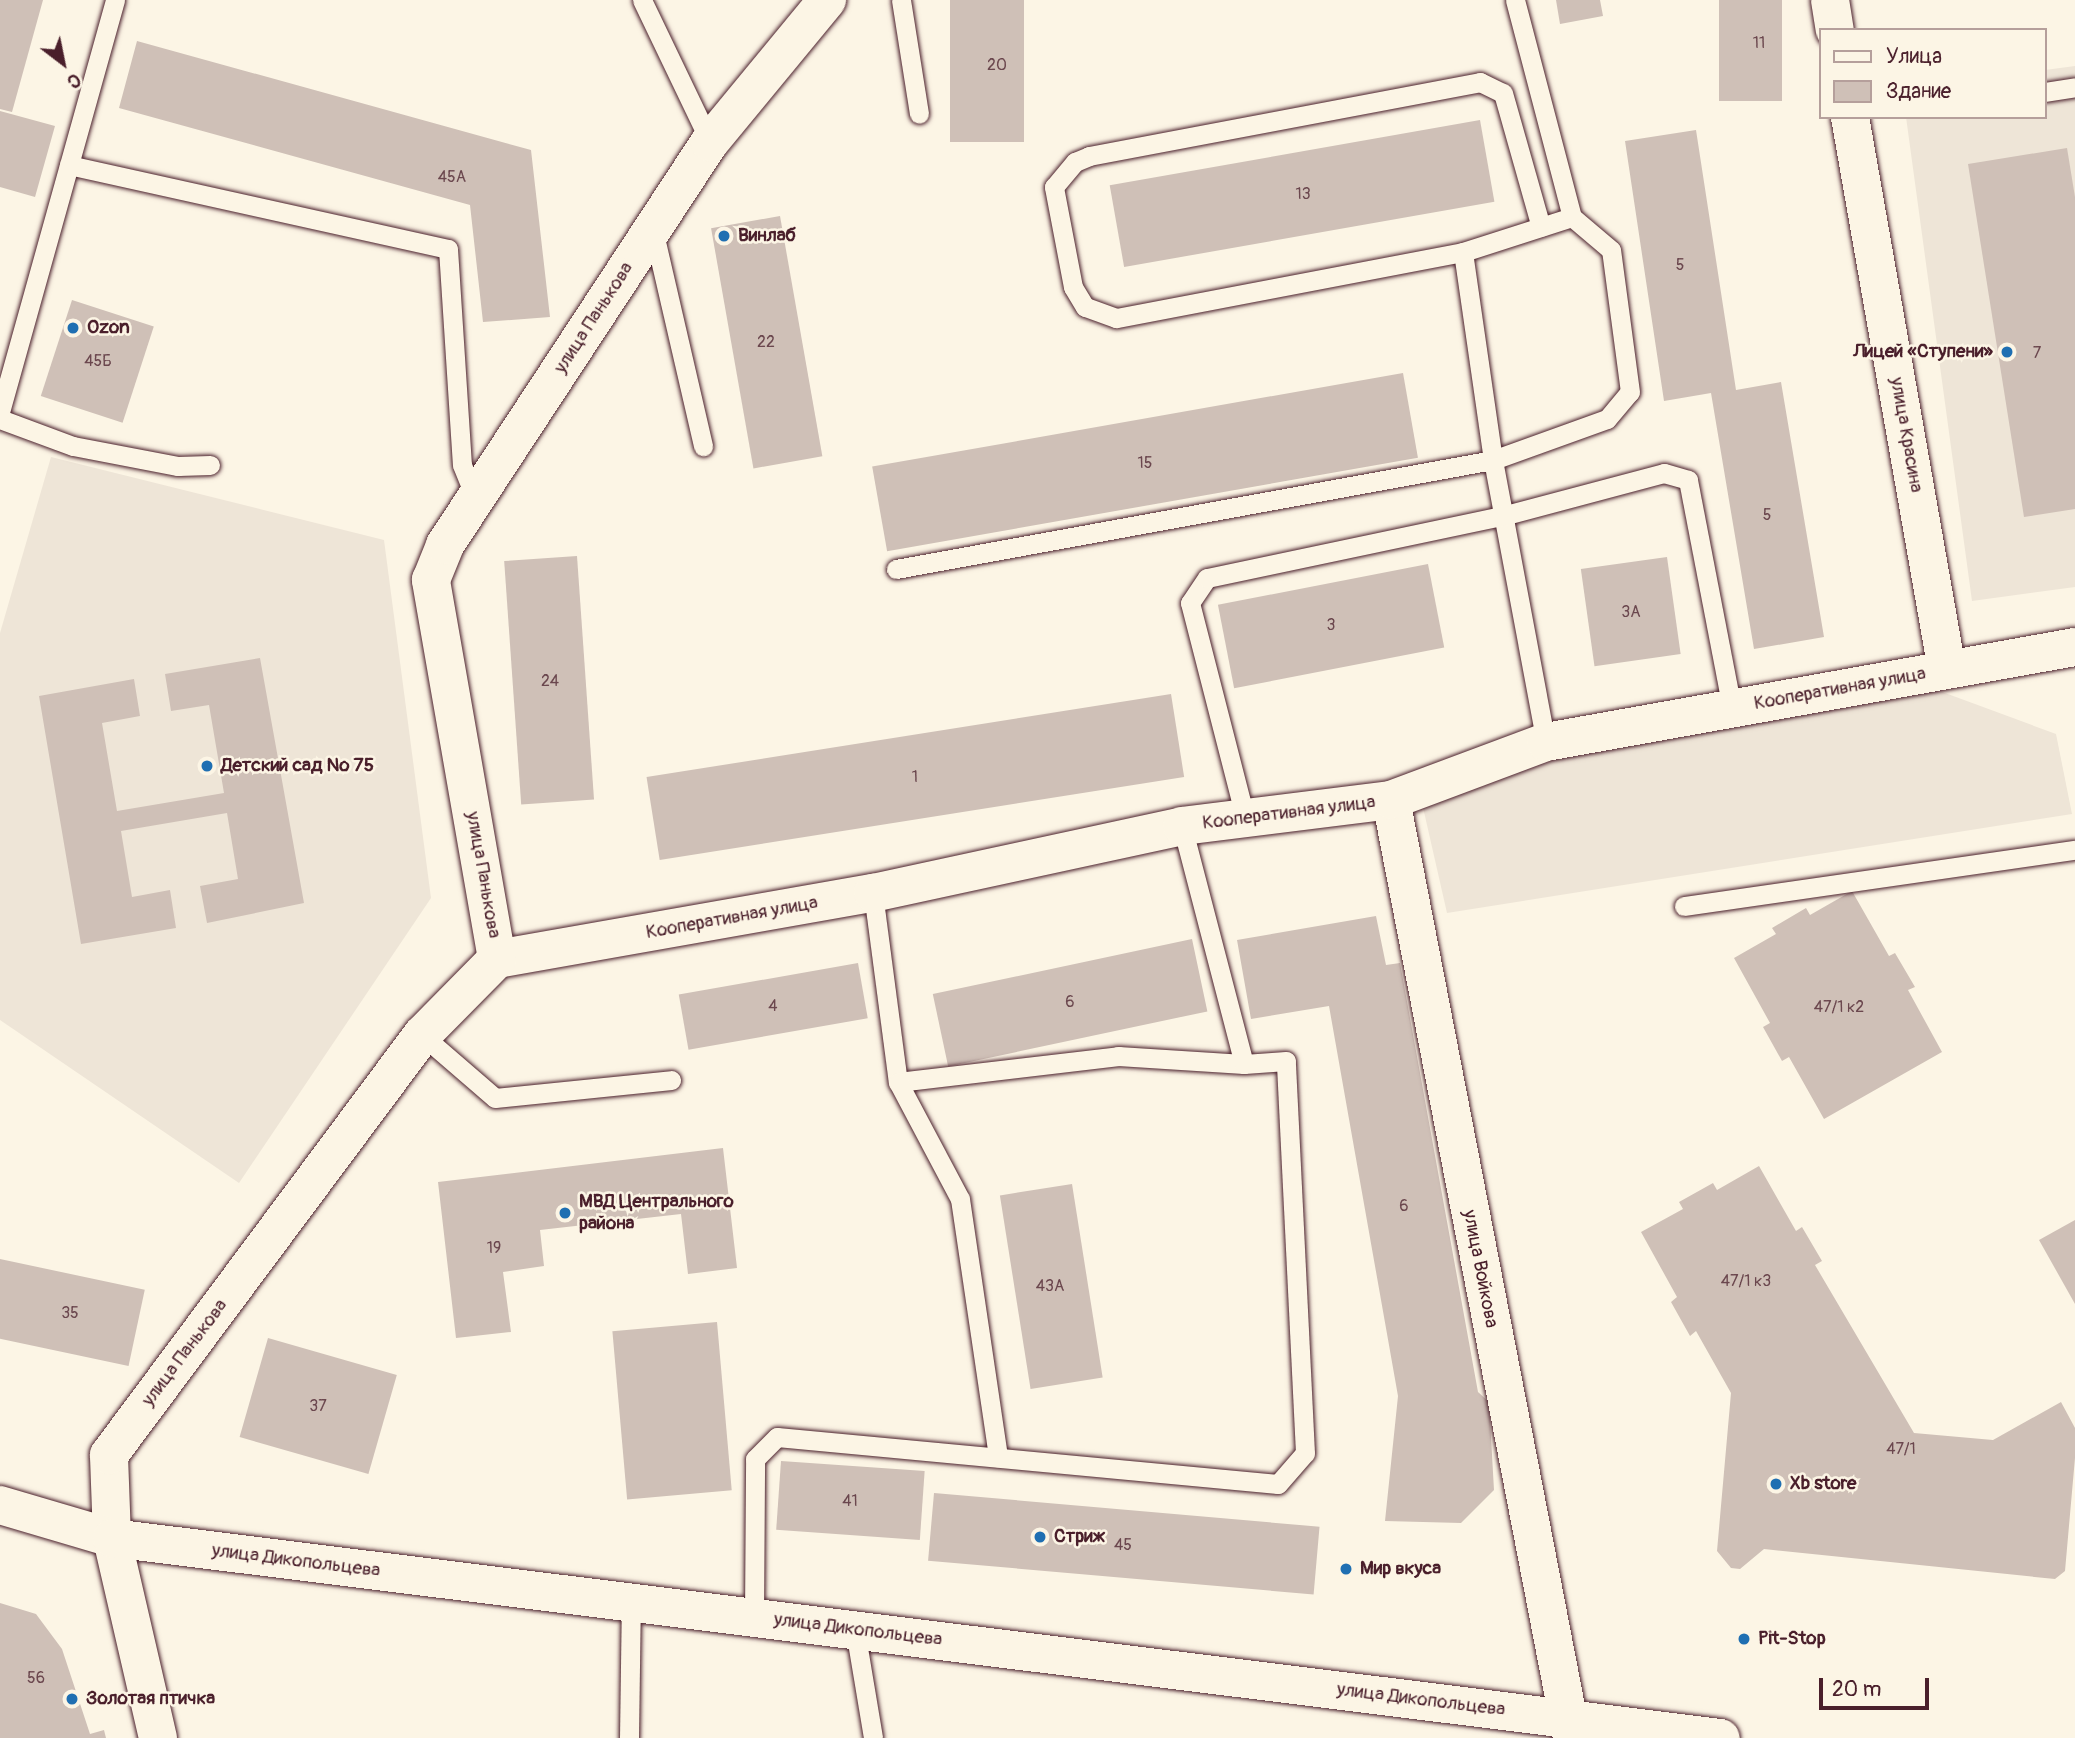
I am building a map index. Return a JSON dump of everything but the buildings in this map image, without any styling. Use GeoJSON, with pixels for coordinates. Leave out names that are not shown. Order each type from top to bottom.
{"type":"FeatureCollection","features":[{"type":"Feature","properties":{"kind":"street","name":"улица Панькова"},"geometry":{"type":"LineString","coordinates":[[158,1738],[112,1538],[109,1455],[422,1035],[497,959],[431,579],[445,545],[710,142],[827,0]]}},
{"type":"Feature","properties":{"kind":"street"},"geometry":{"type":"LineString","coordinates":[[1830,0],[1835,28]]}},
{"type":"Feature","properties":{"kind":"street","name":"улица Красина"},"geometry":{"type":"LineString","coordinates":[[1854,119],[1947,670]]}},
{"type":"Feature","properties":{"kind":"street","name":"Кооперативная улица"},"geometry":{"type":"LineString","coordinates":[[497,959],[873,893],[1182,826],[1391,800],[1546,742],[2075,647]]}},
{"type":"Feature","properties":{"kind":"street","name":"улица Войкова"},"geometry":{"type":"LineString","coordinates":[[1391,800],[1569,1728]]}},
{"type":"Feature","properties":{"kind":"street","name":"улица Дикопольцева"},"geometry":{"type":"LineString","coordinates":[[0,1505],[112,1538],[855,1630],[1569,1728],[1721,1738]]}},
{"type":"Feature","properties":{"kind":"lane"},"geometry":{"type":"LineString","coordinates":[[0,412],[115,0]]}},
{"type":"Feature","properties":{"kind":"lane"},"geometry":{"type":"LineString","coordinates":[[642,0],[710,142]]}},
{"type":"Feature","properties":{"kind":"lane"},"geometry":{"type":"LineString","coordinates":[[901,0],[919,114]]}},
{"type":"Feature","properties":{"kind":"lane"},"geometry":{"type":"LineString","coordinates":[[895,569],[1493,460],[1607,419],[1630,392],[1611,250],[1572,217],[1515,0]]}},
{"type":"Feature","properties":{"kind":"lane"},"geometry":{"type":"LineString","coordinates":[[1541,227],[1503,93],[1480,82],[1089,156],[1075,162],[1054,187],[1073,287],[1085,307],[1116,318],[1463,252],[1541,227],[1572,217]]}},
{"type":"Feature","properties":{"kind":"lane"},"geometry":{"type":"LineString","coordinates":[[2047,92],[2075,88]]}},
{"type":"Feature","properties":{"kind":"lane"},"geometry":{"type":"LineString","coordinates":[[69,165],[448,249],[462,465],[476,499]]}},
{"type":"Feature","properties":{"kind":"lane"},"geometry":{"type":"LineString","coordinates":[[653,228],[703,446]]}},
{"type":"Feature","properties":{"kind":"lane"},"geometry":{"type":"LineString","coordinates":[[1463,252],[1493,460],[1506,515],[1546,742]]}},
{"type":"Feature","properties":{"kind":"lane"},"geometry":{"type":"LineString","coordinates":[[0,419],[74,446],[178,466],[210,465]]}},
{"type":"Feature","properties":{"kind":"lane"},"geometry":{"type":"LineString","coordinates":[[1245,817],[1190,603],[1207,578],[1506,515],[1664,473],[1688,480],[1732,709]]}},
{"type":"Feature","properties":{"kind":"lane"},"geometry":{"type":"LineString","coordinates":[[1182,826],[1244,1064]]}},
{"type":"Feature","properties":{"kind":"lane"},"geometry":{"type":"LineString","coordinates":[[1684,906],[2075,850]]}},
{"type":"Feature","properties":{"kind":"lane"},"geometry":{"type":"LineString","coordinates":[[873,893],[898,1082],[960,1199],[998,1457]]}},
{"type":"Feature","properties":{"kind":"lane"},"geometry":{"type":"LineString","coordinates":[[422,1035],[495,1098],[671,1080]]}},
{"type":"Feature","properties":{"kind":"lane"},"geometry":{"type":"LineString","coordinates":[[754,1618],[755,1459],[777,1437],[1278,1484],[1305,1453],[1286,1061],[1244,1064],[1118,1056],[898,1082]]}},
{"type":"Feature","properties":{"kind":"lane"},"geometry":{"type":"LineString","coordinates":[[629,1738],[631,1602]]}},
{"type":"Feature","properties":{"kind":"lane"},"geometry":{"type":"LineString","coordinates":[[855,1630],[873,1738]]}},
{"type":"Feature","properties":{"kind":"shaded area","name":"Лицей «Ступени»"},"geometry":{"type":"Polygon","coordinates":[[[2075,66],[2075,587],[1972,601],[1906,119],[2047,119],[2047,70],[2075,66]]]}},
{"type":"Feature","properties":{"kind":"shaded area","name":"Детский сад № 75"},"geometry":{"type":"Polygon","coordinates":[[[51,457],[384,540],[431,898],[239,1183],[0,1020],[0,633],[51,457]]]}},
{"type":"Feature","properties":{"kind":"shaded area"},"geometry":{"type":"Polygon","coordinates":[[[1937,690],[2056,734],[2072,814],[1447,913],[1422,803],[1533,754],[1937,690]]]}},
{"type":"Feature","properties":{"kind":"place","name":"Винлаб"},"geometry":{"type":"Point","coordinates":[724,236]}},
{"type":"Feature","properties":{"kind":"place","name":"Ozon"},"geometry":{"type":"Point","coordinates":[73,328]}},
{"type":"Feature","properties":{"kind":"place","name":"Лицей «Ступени»"},"geometry":{"type":"Point","coordinates":[2007,352]}},
{"type":"Feature","properties":{"kind":"place","name":"Детский сад № 75"},"geometry":{"type":"Point","coordinates":[207,766]}},
{"type":"Feature","properties":{"kind":"place","name":"МВД Центрального района"},"geometry":{"type":"Point","coordinates":[565,1213]}},
{"type":"Feature","properties":{"kind":"place","name":"Xb store"},"geometry":{"type":"Point","coordinates":[1776,1484]}},
{"type":"Feature","properties":{"kind":"place","name":"Стриж"},"geometry":{"type":"Point","coordinates":[1040,1537]}},
{"type":"Feature","properties":{"kind":"place","name":"Мир вкуса"},"geometry":{"type":"Point","coordinates":[1346,1569]}},
{"type":"Feature","properties":{"kind":"place","name":"Pit-Stop"},"geometry":{"type":"Point","coordinates":[1744,1639]}},
{"type":"Feature","properties":{"kind":"place","name":"Золотая птичка"},"geometry":{"type":"Point","coordinates":[72,1699]}}]}
